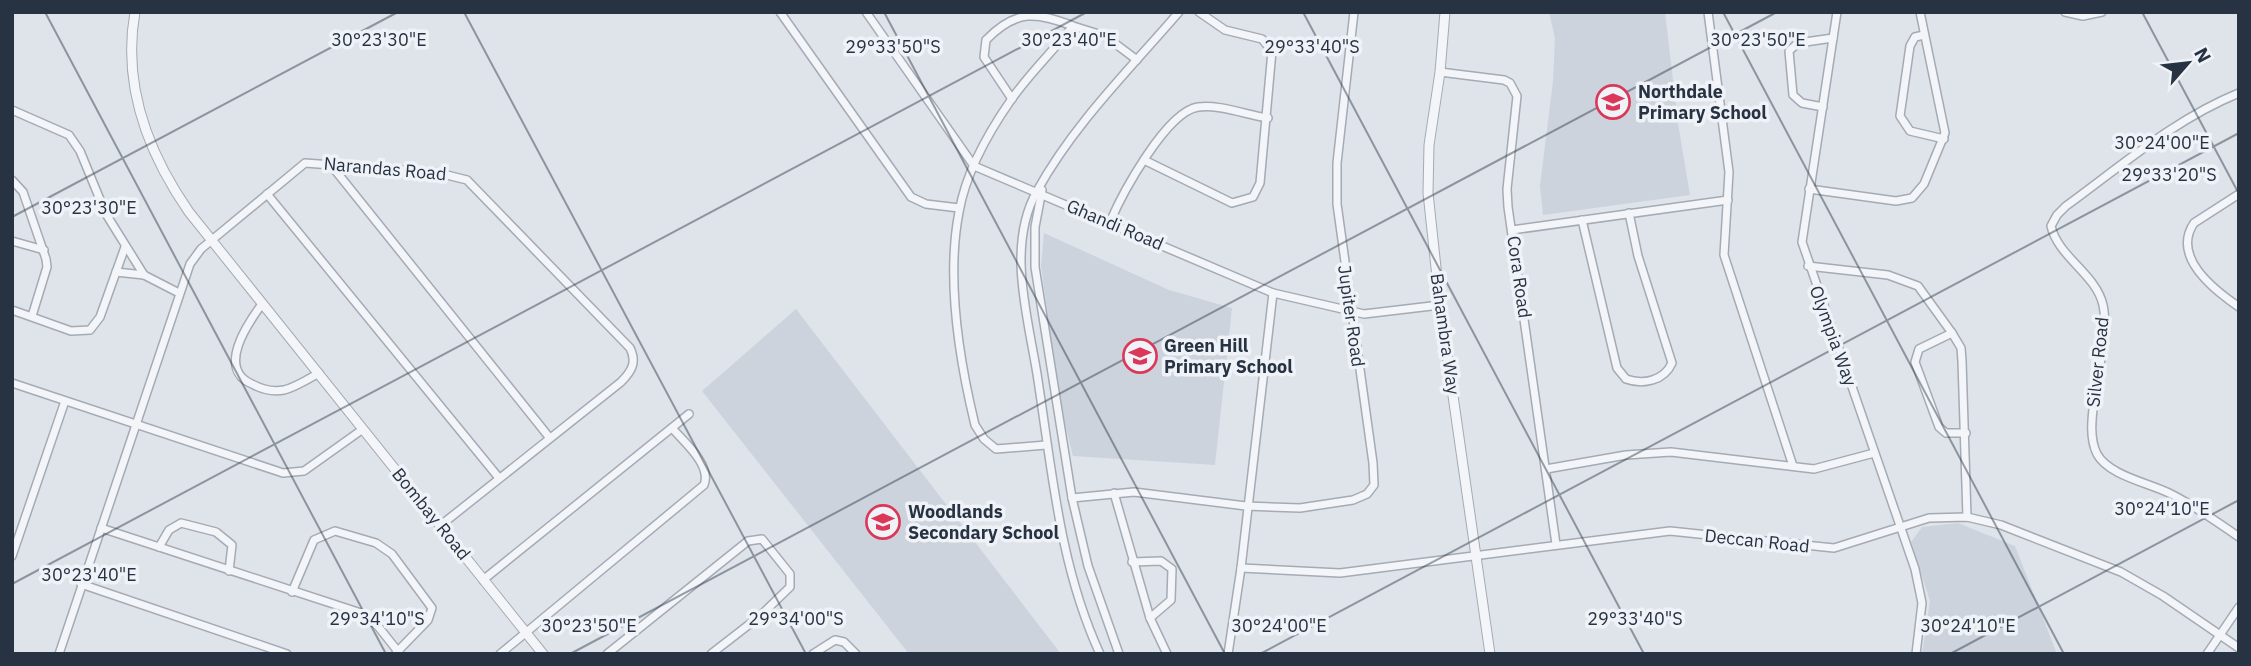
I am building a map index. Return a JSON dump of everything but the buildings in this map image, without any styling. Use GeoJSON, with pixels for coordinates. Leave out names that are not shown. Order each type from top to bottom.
{"type":"FeatureCollection","features":[{"type":"Feature","properties":{"kind":"street","name":"Bombay Road"},"geometry":{"type":"LineString","coordinates":[[135,12],[132,51],[134,78],[145,129],[168,181],[262,304],[543,654]]}},
{"type":"Feature","properties":{"kind":"street"},"geometry":{"type":"LineString","coordinates":[[780,12],[911,197],[926,204],[959,208]]}},
{"type":"Feature","properties":{"kind":"street"},"geometry":{"type":"LineString","coordinates":[[866,12],[974,166]]}},
{"type":"Feature","properties":{"kind":"street"},"geometry":{"type":"LineString","coordinates":[[1100,654],[1067,556],[1046,445],[1022,275],[1023,240],[1042,183],[1071,136],[1179,12]]}},
{"type":"Feature","properties":{"kind":"street"},"geometry":{"type":"LineString","coordinates":[[1144,160],[1232,203],[1253,197],[1260,183],[1274,59],[1269,45],[1262,39],[1225,30],[1199,12]]}},
{"type":"Feature","properties":{"kind":"street","name":"Jupiter Road"},"geometry":{"type":"LineString","coordinates":[[1246,506],[1283,508],[1353,500],[1371,490],[1374,485],[1336,186],[1354,12]]}},
{"type":"Feature","properties":{"kind":"street","name":"Bahambra Way"},"geometry":{"type":"LineString","coordinates":[[1444,12],[1428,171],[1440,305],[1490,654]]}},
{"type":"Feature","properties":{"kind":"street"},"geometry":{"type":"LineString","coordinates":[[1708,12],[1730,173],[1723,247],[1728,272],[1793,466]]}},
{"type":"Feature","properties":{"kind":"street","name":"Olympia Way"},"geometry":{"type":"LineString","coordinates":[[1838,12],[1801,234],[1808,266],[1901,527],[1920,591],[1916,654]]}},
{"type":"Feature","properties":{"kind":"street"},"geometry":{"type":"LineString","coordinates":[[1809,189],[1896,201],[1912,198],[1924,184],[1944,139],[1945,124],[1920,12]]}},
{"type":"Feature","properties":{"kind":"street"},"geometry":{"type":"LineString","coordinates":[[2065,12],[2084,16],[2102,12]]}},
{"type":"Feature","properties":{"kind":"street"},"geometry":{"type":"LineString","coordinates":[[1012,99],[984,57],[986,40],[1026,14],[1040,15],[1105,36],[1137,60]]}},
{"type":"Feature","properties":{"kind":"street"},"geometry":{"type":"LineString","coordinates":[[1046,445],[996,449],[984,439],[975,425],[958,317],[955,253],[959,208],[974,166],[1012,99],[1073,26]]}},
{"type":"Feature","properties":{"kind":"street"},"geometry":{"type":"LineString","coordinates":[[1924,35],[1915,37],[1910,46],[1900,116],[1910,131],[1944,139]]}},
{"type":"Feature","properties":{"kind":"street"},"geometry":{"type":"LineString","coordinates":[[1823,107],[1802,103],[1793,95],[1789,51],[1798,43],[1833,38]]}},
{"type":"Feature","properties":{"kind":"street","name":"Cora Road"},"geometry":{"type":"LineString","coordinates":[[1440,72],[1504,80],[1515,89],[1517,107],[1507,189],[1556,544]]}},
{"type":"Feature","properties":{"kind":"street","name":"Silver Road"},"geometry":{"type":"LineString","coordinates":[[2239,93],[2210,105],[2181,122],[2066,206],[2057,215],[2052,226],[2057,240],[2090,281],[2103,304],[2104,324],[2092,417],[2093,443],[2098,457],[2118,471],[2171,494],[2239,537]]}},
{"type":"Feature","properties":{"kind":"street"},"geometry":{"type":"LineString","coordinates":[[1110,222],[1125,188],[1178,118],[1192,109],[1207,107],[1268,118]]}},
{"type":"Feature","properties":{"kind":"street"},"geometry":{"type":"LineString","coordinates":[[12,110],[64,131],[74,140],[100,204],[144,275]]}},
{"type":"Feature","properties":{"kind":"street","name":"Narandas Road"},"geometry":{"type":"LineString","coordinates":[[59,654],[179,293],[195,256],[305,163],[446,174],[467,180],[630,348],[634,357],[632,369],[621,382],[549,437]]}},
{"type":"Feature","properties":{"kind":"street"},"geometry":{"type":"LineString","coordinates":[[331,165],[549,437],[441,525]]}},
{"type":"Feature","properties":{"kind":"street","name":"Ghandi Road"},"geometry":{"type":"LineString","coordinates":[[974,166],[1273,293],[1350,311],[1383,313],[1440,305]]}},
{"type":"Feature","properties":{"kind":"street"},"geometry":{"type":"LineString","coordinates":[[12,180],[23,192],[44,250],[47,267],[32,316]]}},
{"type":"Feature","properties":{"kind":"street"},"geometry":{"type":"LineString","coordinates":[[1039,193],[1035,227],[1035,267],[1072,498],[1088,566],[1119,654]]}},
{"type":"Feature","properties":{"kind":"street"},"geometry":{"type":"LineString","coordinates":[[267,194],[499,478]]}},
{"type":"Feature","properties":{"kind":"street"},"geometry":{"type":"LineString","coordinates":[[2239,194],[2194,223],[2188,244],[2203,278],[2239,307]]}},
{"type":"Feature","properties":{"kind":"street"},"geometry":{"type":"LineString","coordinates":[[1512,230],[1728,200]]}},
{"type":"Feature","properties":{"kind":"street"},"geometry":{"type":"LineString","coordinates":[[1582,220],[1617,368],[1626,379],[1651,381],[1665,373],[1672,363],[1638,256],[1629,214]]}},
{"type":"Feature","properties":{"kind":"street"},"geometry":{"type":"LineString","coordinates":[[12,241],[44,250]]}},
{"type":"Feature","properties":{"kind":"street"},"geometry":{"type":"LineString","coordinates":[[12,310],[71,331],[90,330],[100,317],[125,247]]}},
{"type":"Feature","properties":{"kind":"street"},"geometry":{"type":"LineString","coordinates":[[1808,266],[1906,279],[1927,297],[1952,333],[1961,348],[1967,517]]}},
{"type":"Feature","properties":{"kind":"street"},"geometry":{"type":"LineString","coordinates":[[116,272],[144,275],[179,293]]}},
{"type":"Feature","properties":{"kind":"street"},"geometry":{"type":"LineString","coordinates":[[1228,654],[1241,568],[1246,506],[1273,293]]}},
{"type":"Feature","properties":{"kind":"street"},"geometry":{"type":"LineString","coordinates":[[262,304],[251,319],[236,353],[236,367],[242,378],[258,387],[276,391],[319,373]]}},
{"type":"Feature","properties":{"kind":"street"},"geometry":{"type":"LineString","coordinates":[[1952,333],[1919,349],[1914,362],[1938,427],[1946,433],[1966,433]]}},
{"type":"Feature","properties":{"kind":"street"},"geometry":{"type":"LineString","coordinates":[[12,383],[292,474],[318,463],[363,429]]}},
{"type":"Feature","properties":{"kind":"street"},"geometry":{"type":"LineString","coordinates":[[12,556],[16,528],[65,401]]}},
{"type":"Feature","properties":{"kind":"street"},"geometry":{"type":"LineString","coordinates":[[483,580],[689,414]]}},
{"type":"Feature","properties":{"kind":"street"},"geometry":{"type":"LineString","coordinates":[[500,654],[704,485],[706,475],[702,465],[672,428]]}},
{"type":"Feature","properties":{"kind":"street"},"geometry":{"type":"LineString","coordinates":[[1546,469],[1626,455],[1671,452],[1823,468],[1874,453]]}},
{"type":"Feature","properties":{"kind":"street"},"geometry":{"type":"LineString","coordinates":[[1072,498],[1114,493],[1158,494],[1246,506]]}},
{"type":"Feature","properties":{"kind":"street"},"geometry":{"type":"LineString","coordinates":[[1114,493],[1150,618],[1167,654]]}},
{"type":"Feature","properties":{"kind":"street","name":"Deccan Road"},"geometry":{"type":"LineString","coordinates":[[1241,568],[1323,574],[1670,531],[1833,548],[1929,518],[1967,517],[2020,532],[2141,582],[2239,648]]}},
{"type":"Feature","properties":{"kind":"street"},"geometry":{"type":"LineString","coordinates":[[159,547],[169,530],[180,523],[216,532],[232,545],[229,571]]}},
{"type":"Feature","properties":{"kind":"street"},"geometry":{"type":"LineString","coordinates":[[101,528],[292,592],[361,613],[377,625],[398,653],[428,621],[432,608],[405,568],[385,548],[335,531],[320,535],[310,547],[292,592]]}},
{"type":"Feature","properties":{"kind":"street"},"geometry":{"type":"LineString","coordinates":[[607,654],[748,541],[762,539],[790,574],[790,587],[711,654]]}},
{"type":"Feature","properties":{"kind":"street"},"geometry":{"type":"LineString","coordinates":[[1132,562],[1161,561],[1172,569],[1171,600],[1150,618]]}},
{"type":"Feature","properties":{"kind":"street"},"geometry":{"type":"LineString","coordinates":[[81,584],[288,654]]}},
{"type":"Feature","properties":{"kind":"street"},"geometry":{"type":"LineString","coordinates":[[2207,654],[2239,607]]}},
{"type":"Feature","properties":{"kind":"street"},"geometry":{"type":"LineString","coordinates":[[813,654],[835,640],[844,642],[856,654]]}},
{"type":"Feature","properties":{"kind":"shaded area","name":"Northdale Primary School"},"geometry":{"type":"Polygon","coordinates":[[[1549,12],[1665,12],[1678,123],[1690,195],[1543,215],[1540,186],[1553,81],[1555,38],[1549,12]]]}},
{"type":"Feature","properties":{"kind":"shaded area","name":"Green Hill Primary School"},"geometry":{"type":"Polygon","coordinates":[[[1044,233],[1169,290],[1232,308],[1215,465],[1073,456],[1060,404],[1041,266],[1044,233]]]}},
{"type":"Feature","properties":{"kind":"shaded area","name":"Woodlands Secondary School"},"geometry":{"type":"Polygon","coordinates":[[[796,309],[1061,654],[909,654],[702,391],[796,309]]]}},
{"type":"Feature","properties":{"kind":"shaded area"},"geometry":{"type":"Polygon","coordinates":[[[1958,523],[2015,546],[2057,654],[1922,654],[1930,601],[1911,542],[1922,527],[1958,523]]]}},
{"type":"Feature","properties":{"kind":"place","name":"Northdale Primary School"},"geometry":{"type":"Point","coordinates":[1613,102]}},
{"type":"Feature","properties":{"kind":"place","name":"Green Hill Primary School"},"geometry":{"type":"Point","coordinates":[1140,356]}},
{"type":"Feature","properties":{"kind":"place","name":"Woodlands Secondary School"},"geometry":{"type":"Point","coordinates":[883,522]}}]}
